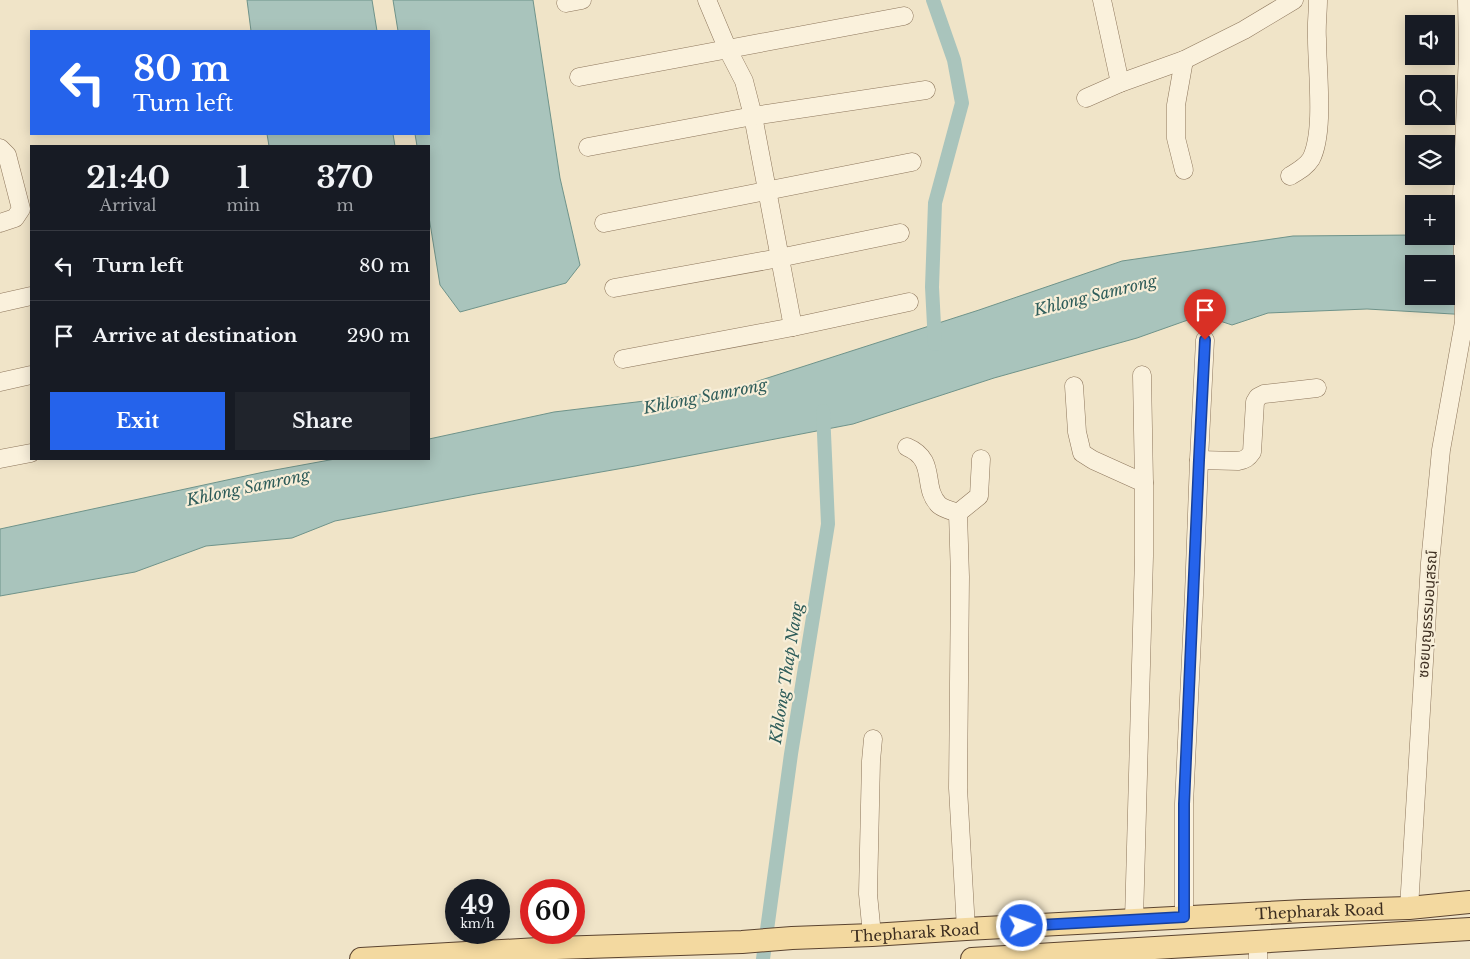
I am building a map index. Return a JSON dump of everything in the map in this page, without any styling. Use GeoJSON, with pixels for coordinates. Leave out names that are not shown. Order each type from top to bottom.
{"type":"FeatureCollection","features":[{"type":"Feature","properties":{"kind":"main road","name":"Thepharak Road"},"geometry":{"type":"LineString","coordinates":[[361,959],[566,948],[742,942],[1305,911],[1409,908],[1470,902]]}},
{"type":"Feature","properties":{"kind":"main road","name":"Thepharak Road"},"geometry":{"type":"LineString","coordinates":[[972,959],[1258,950],[1470,929]]}},
{"type":"Feature","properties":{"kind":"street"},"geometry":{"type":"LineString","coordinates":[[707,0],[728,50],[744,81],[753,116],[793,326]]}},
{"type":"Feature","properties":{"kind":"street"},"geometry":{"type":"LineString","coordinates":[[1102,0],[1120,83]]}},
{"type":"Feature","properties":{"kind":"street"},"geometry":{"type":"LineString","coordinates":[[1086,98],[1120,83],[1184,60],[1244,30],[1294,0]]}},
{"type":"Feature","properties":{"kind":"street"},"geometry":{"type":"LineString","coordinates":[[1290,176],[1306,166],[1311,159],[1318,137],[1316,38],[1318,0]]}},
{"type":"Feature","properties":{"kind":"street","name":"ซอยบุญธรรมอนุสรณ์"},"geometry":{"type":"LineString","coordinates":[[1409,908],[1431,553],[1441,450],[1450,394],[1460,354],[1464,322],[1462,196],[1469,54],[1467,0]]}},
{"type":"Feature","properties":{"kind":"street"},"geometry":{"type":"LineString","coordinates":[[579,77],[904,16]]}},
{"type":"Feature","properties":{"kind":"street"},"geometry":{"type":"LineString","coordinates":[[1184,60],[1176,105],[1176,138],[1184,170]]}},
{"type":"Feature","properties":{"kind":"street"},"geometry":{"type":"LineString","coordinates":[[588,147],[753,116],[926,90]]}},
{"type":"Feature","properties":{"kind":"street"},"geometry":{"type":"LineString","coordinates":[[0,148],[6,155],[21,209],[15,218],[0,223]]}},
{"type":"Feature","properties":{"kind":"street"},"geometry":{"type":"LineString","coordinates":[[604,222],[912,162]]}},
{"type":"Feature","properties":{"kind":"street"},"geometry":{"type":"LineString","coordinates":[[614,288],[779,258],[900,233]]}},
{"type":"Feature","properties":{"kind":"street"},"geometry":{"type":"LineString","coordinates":[[0,303],[30,296]]}},
{"type":"Feature","properties":{"kind":"street"},"geometry":{"type":"LineString","coordinates":[[623,359],[909,302]]}},
{"type":"Feature","properties":{"kind":"street"},"geometry":{"type":"LineString","coordinates":[[1184,917],[1184,804],[1205,340]]}},
{"type":"Feature","properties":{"kind":"street"},"geometry":{"type":"LineString","coordinates":[[0,382],[30,375]]}},
{"type":"Feature","properties":{"kind":"street"},"geometry":{"type":"LineString","coordinates":[[1134,920],[1144,556],[1142,375]]}},
{"type":"Feature","properties":{"kind":"street"},"geometry":{"type":"LineString","coordinates":[[1074,386],[1077,432],[1082,453],[1093,460],[1144,483]]}},
{"type":"Feature","properties":{"kind":"street"},"geometry":{"type":"LineString","coordinates":[[1199,460],[1238,461],[1249,457],[1252,452],[1255,402],[1258,397],[1264,394],[1317,388]]}},
{"type":"Feature","properties":{"kind":"street"},"geometry":{"type":"LineString","coordinates":[[907,448],[915,451],[922,458],[936,501],[944,508],[958,513]]}},
{"type":"Feature","properties":{"kind":"street"},"geometry":{"type":"LineString","coordinates":[[0,459],[30,453]]}},
{"type":"Feature","properties":{"kind":"street"},"geometry":{"type":"LineString","coordinates":[[958,513],[978,496],[981,459]]}},
{"type":"Feature","properties":{"kind":"street"},"geometry":{"type":"LineString","coordinates":[[958,513],[960,577],[958,788],[966,929]]}},
{"type":"Feature","properties":{"kind":"street"},"geometry":{"type":"LineString","coordinates":[[872,935],[868,894],[873,739]]}},
{"type":"Feature","properties":{"kind":"water"},"geometry":{"type":"Polygon","coordinates":[[[247,0],[372,0],[377,30],[251,30],[247,0]]]}},
{"type":"Feature","properties":{"kind":"water"},"geometry":{"type":"Polygon","coordinates":[[[393,0],[533,0],[560,178],[580,265],[566,283],[460,312],[440,285],[430,223],[430,145],[417,145],[415,135],[430,135],[430,30],[398,30],[393,0]]]}},
{"type":"Feature","properties":{"kind":"water"},"geometry":{"type":"Polygon","coordinates":[[[267,135],[393,135],[395,145],[269,145],[267,135]]]}},
{"type":"Feature","properties":{"kind":"water","name":"Khlong Samrong"},"geometry":{"type":"Polygon","coordinates":[[[1455,234],[1470,234],[1470,315],[1367,309],[1268,313],[1232,325],[1202,315],[1137,338],[994,378],[853,424],[335,521],[292,538],[206,546],[135,572],[0,596],[0,529],[264,472],[330,460],[430,460],[430,439],[554,412],[727,391],[979,310],[1122,261],[1293,236],[1405,235],[1405,245],[1455,245],[1455,234]]]}},
{"type":"Feature","properties":{"kind":"waterway"},"geometry":{"type":"LineString","coordinates":[[933,0],[954,60],[962,103],[935,203],[932,287],[935,344]]}},
{"type":"Feature","properties":{"kind":"waterway","name":"Khlong Thap Nang"},"geometry":{"type":"LineString","coordinates":[[763,959],[791,754],[828,524],[823,411]]}},
{"type":"Feature","properties":{"kind":"route"},"geometry":{"type":"LineString","coordinates":[[1022,926],[1184,917],[1184,804],[1205,340]]}}]}
